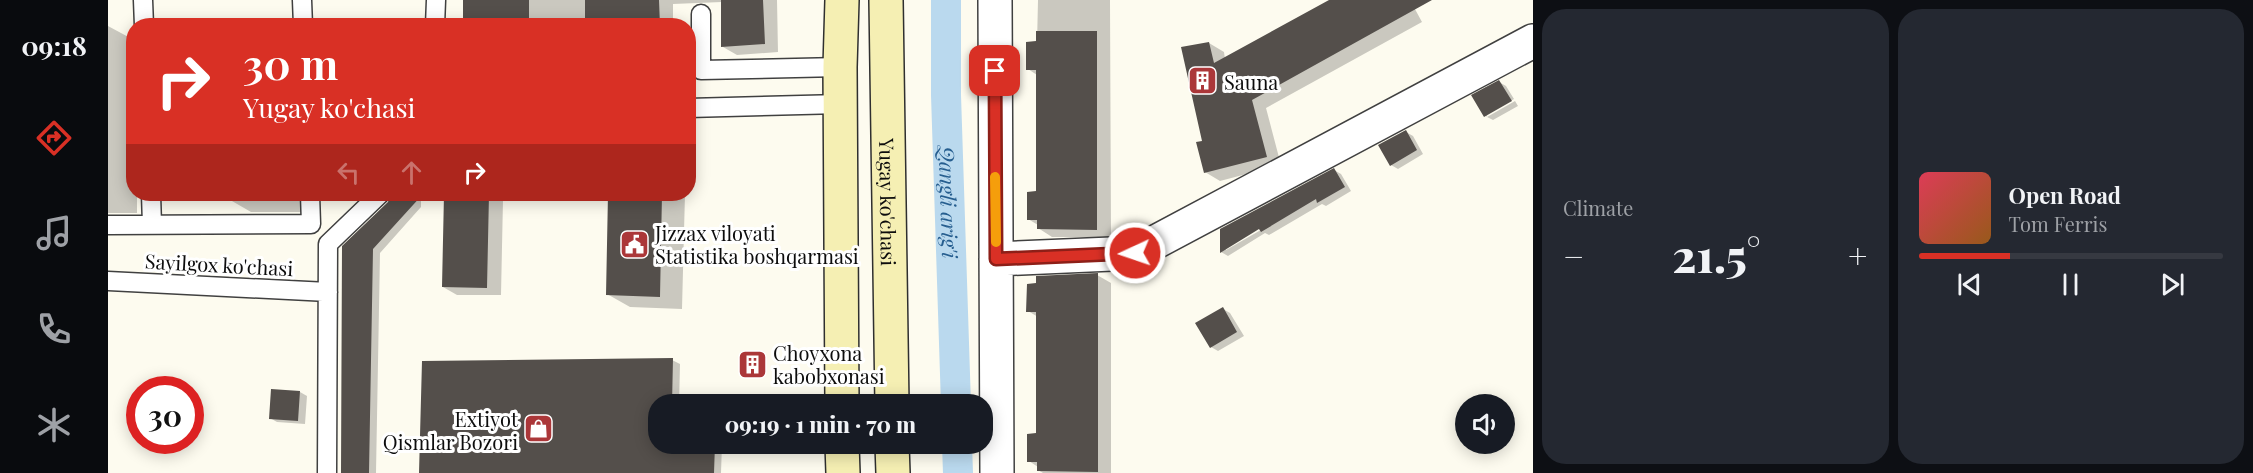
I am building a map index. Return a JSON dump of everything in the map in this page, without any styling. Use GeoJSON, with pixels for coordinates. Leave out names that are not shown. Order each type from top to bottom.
{"type":"FeatureCollection","features":[{"type":"Feature","properties":{"kind":"main road"},"geometry":{"type":"LineString","coordinates":[[842,0],[840,67],[842,394]]}},
{"type":"Feature","properties":{"kind":"main road","name":"Yugay ko'chasi"},"geometry":{"type":"LineString","coordinates":[[886,0],[892,394]]}},
{"type":"Feature","properties":{"kind":"main road"},"geometry":{"type":"LineString","coordinates":[[843,454],[843,473]]}},
{"type":"Feature","properties":{"kind":"main road"},"geometry":{"type":"LineString","coordinates":[[892,454],[892,473]]}},
{"type":"Feature","properties":{"kind":"street"},"geometry":{"type":"LineString","coordinates":[[994,0],[997,473]]}},
{"type":"Feature","properties":{"kind":"street"},"geometry":{"type":"LineString","coordinates":[[996,259],[1135,253],[1533,41]]}},
{"type":"Feature","properties":{"kind":"lane"},"geometry":{"type":"LineString","coordinates":[[143,0],[144,18]]}},
{"type":"Feature","properties":{"kind":"lane"},"geometry":{"type":"LineString","coordinates":[[302,0],[303,18]]}},
{"type":"Feature","properties":{"kind":"lane"},"geometry":{"type":"LineString","coordinates":[[435,18],[436,0]]}},
{"type":"Feature","properties":{"kind":"lane"},"geometry":{"type":"LineString","coordinates":[[701,14],[701,70],[840,67]]}},
{"type":"Feature","properties":{"kind":"lane"},"geometry":{"type":"LineString","coordinates":[[696,108],[841,104]]}},
{"type":"Feature","properties":{"kind":"lane"},"geometry":{"type":"LineString","coordinates":[[151,201],[152,225]]}},
{"type":"Feature","properties":{"kind":"lane"},"geometry":{"type":"LineString","coordinates":[[108,225],[311,224],[310,201]]}},
{"type":"Feature","properties":{"kind":"lane"},"geometry":{"type":"LineString","coordinates":[[327,473],[328,244],[373,201]]}},
{"type":"Feature","properties":{"kind":"lane","name":"Sayilgox ko'chasi"},"geometry":{"type":"LineString","coordinates":[[108,281],[328,292]]}},
{"type":"Feature","properties":{"kind":"building"},"geometry":{"type":"Polygon","coordinates":[[[463,0],[529,0],[529,18],[463,18],[463,0]]]}},
{"type":"Feature","properties":{"kind":"building"},"geometry":{"type":"Polygon","coordinates":[[[585,0],[659,0],[660,18],[585,18],[585,0]]]}},
{"type":"Feature","properties":{"kind":"building"},"geometry":{"type":"Polygon","coordinates":[[[721,0],[763,0],[765,44],[721,47],[721,0]]]}},
{"type":"Feature","properties":{"kind":"building"},"geometry":{"type":"Polygon","coordinates":[[[1329,0],[1432,0],[1252,100],[1267,157],[1204,173],[1196,142],[1202,141],[1181,47],[1209,42],[1214,63],[1329,0]]]}},
{"type":"Feature","properties":{"kind":"building"},"geometry":{"type":"Polygon","coordinates":[[[1036,31],[1097,31],[1097,230],[1037,229],[1037,220],[1027,220],[1027,192],[1036,191],[1036,70],[1026,70],[1026,42],[1036,41],[1036,31]]]}},
{"type":"Feature","properties":{"kind":"building"},"geometry":{"type":"Polygon","coordinates":[[[1499,80],[1512,101],[1484,117],[1471,95],[1499,80]]]}},
{"type":"Feature","properties":{"kind":"building"},"geometry":{"type":"Polygon","coordinates":[[[1406,130],[1417,150],[1390,166],[1378,145],[1406,130]]]}},
{"type":"Feature","properties":{"kind":"building"},"geometry":{"type":"Polygon","coordinates":[[[1334,168],[1345,187],[1317,203],[1316,199],[1261,232],[1259,229],[1220,253],[1220,229],[1334,168]]]}},
{"type":"Feature","properties":{"kind":"building","name":"Extiyot Qismlar Bozori"},"geometry":{"type":"Polygon","coordinates":[[[417,201],[373,249],[369,473],[341,473],[342,246],[388,202],[417,201]]]}},
{"type":"Feature","properties":{"kind":"building"},"geometry":{"type":"Polygon","coordinates":[[[444,201],[489,201],[487,288],[442,287],[444,201]]]}},
{"type":"Feature","properties":{"kind":"building","name":"Jizzax viloyati Statistika boshqarmasi"},"geometry":{"type":"Polygon","coordinates":[[[608,201],[662,201],[660,297],[606,295],[608,201]]]}},
{"type":"Feature","properties":{"kind":"building"},"geometry":{"type":"Polygon","coordinates":[[[1098,273],[1098,472],[1037,471],[1037,462],[1027,462],[1027,434],[1036,433],[1036,312],[1026,312],[1027,284],[1036,283],[1036,276],[1098,273]]]}},
{"type":"Feature","properties":{"kind":"building"},"geometry":{"type":"Polygon","coordinates":[[[1223,307],[1237,332],[1210,348],[1195,323],[1223,307]]]}},
{"type":"Feature","properties":{"kind":"building","name":"Extiyot Qismlar Bozori"},"geometry":{"type":"Polygon","coordinates":[[[673,358],[672,394],[648,394],[648,454],[715,454],[714,473],[419,473],[422,361],[673,358]]]}},
{"type":"Feature","properties":{"kind":"building"},"geometry":{"type":"Polygon","coordinates":[[[271,389],[300,391],[298,421],[269,419],[271,389]]]}},
{"type":"Feature","properties":{"kind":"waterway","name":"Qangli arig'i"},"geometry":{"type":"LineString","coordinates":[[946,0],[946,95],[956,394]]}},
{"type":"Feature","properties":{"kind":"waterway","name":"Qangli arig'i"},"geometry":{"type":"LineString","coordinates":[[957,454],[958,473]]}},
{"type":"Feature","properties":{"kind":"slow traffic"},"geometry":{"type":"LineString","coordinates":[[995,177],[996,242]]}},
{"type":"Feature","properties":{"kind":"place","name":"Sauna"},"geometry":{"type":"Point","coordinates":[1203,81]}},
{"type":"Feature","properties":{"kind":"place","name":"Jizzax viloyati Statistika boshqarmasi"},"geometry":{"type":"Point","coordinates":[634,244]}},
{"type":"Feature","properties":{"kind":"place","name":"Choyxona kabobxonasi"},"geometry":{"type":"Point","coordinates":[752,364]}},
{"type":"Feature","properties":{"kind":"place","name":"Extiyot Qismlar Bozori"},"geometry":{"type":"Point","coordinates":[539,429]}},
{"type":"Feature","properties":{"kind":"route"},"geometry":{"type":"LineString","coordinates":[[995,71],[996,259],[1135,253]]}}]}
